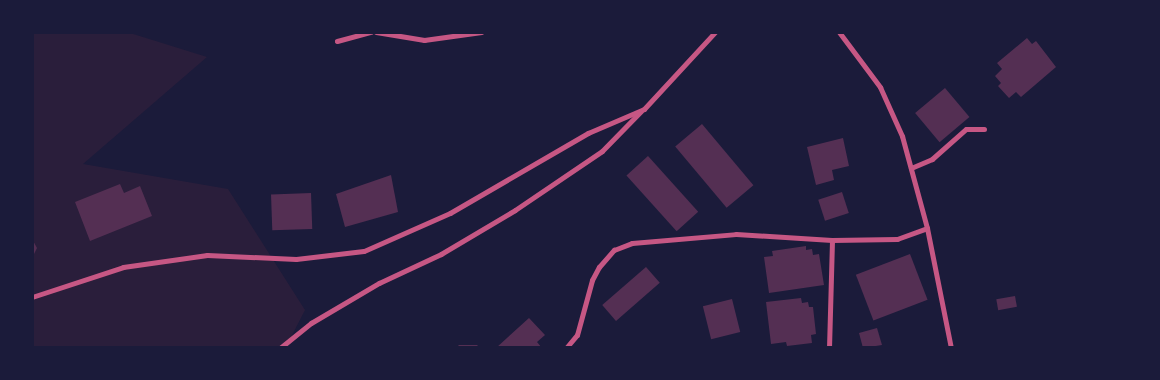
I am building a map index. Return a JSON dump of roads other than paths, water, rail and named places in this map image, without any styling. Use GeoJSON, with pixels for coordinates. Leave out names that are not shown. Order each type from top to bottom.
{"type":"FeatureCollection","features":[{"type":"Feature","properties":{"kind":"street"},"geometry":{"type":"LineString","coordinates":[[337,41],[371,32]]}},
{"type":"Feature","properties":{"kind":"street"},"geometry":{"type":"LineString","coordinates":[[376,32],[424,40],[481,32]]}},
{"type":"Feature","properties":{"kind":"street"},"geometry":{"type":"LineString","coordinates":[[280,348],[311,323],[379,283],[441,254],[515,210],[602,151],[644,109],[715,32]]}},
{"type":"Feature","properties":{"kind":"street"},"geometry":{"type":"LineString","coordinates":[[839,32],[880,87],[902,136],[927,228],[952,348]]}},
{"type":"Feature","properties":{"kind":"street"},"geometry":{"type":"LineString","coordinates":[[32,297],[123,268],[186,258],[208,255],[296,259],[364,251],[450,213],[588,133],[644,109]]}},
{"type":"Feature","properties":{"kind":"street"},"geometry":{"type":"LineString","coordinates":[[910,168],[932,158],[966,129],[984,129]]}},
{"type":"Feature","properties":{"kind":"street"},"geometry":{"type":"LineString","coordinates":[[566,348],[577,335],[592,280],[614,250],[632,243],[736,234],[832,240],[897,239],[927,228]]}},
{"type":"Feature","properties":{"kind":"street"},"geometry":{"type":"LineString","coordinates":[[829,348],[832,240]]}}]}
